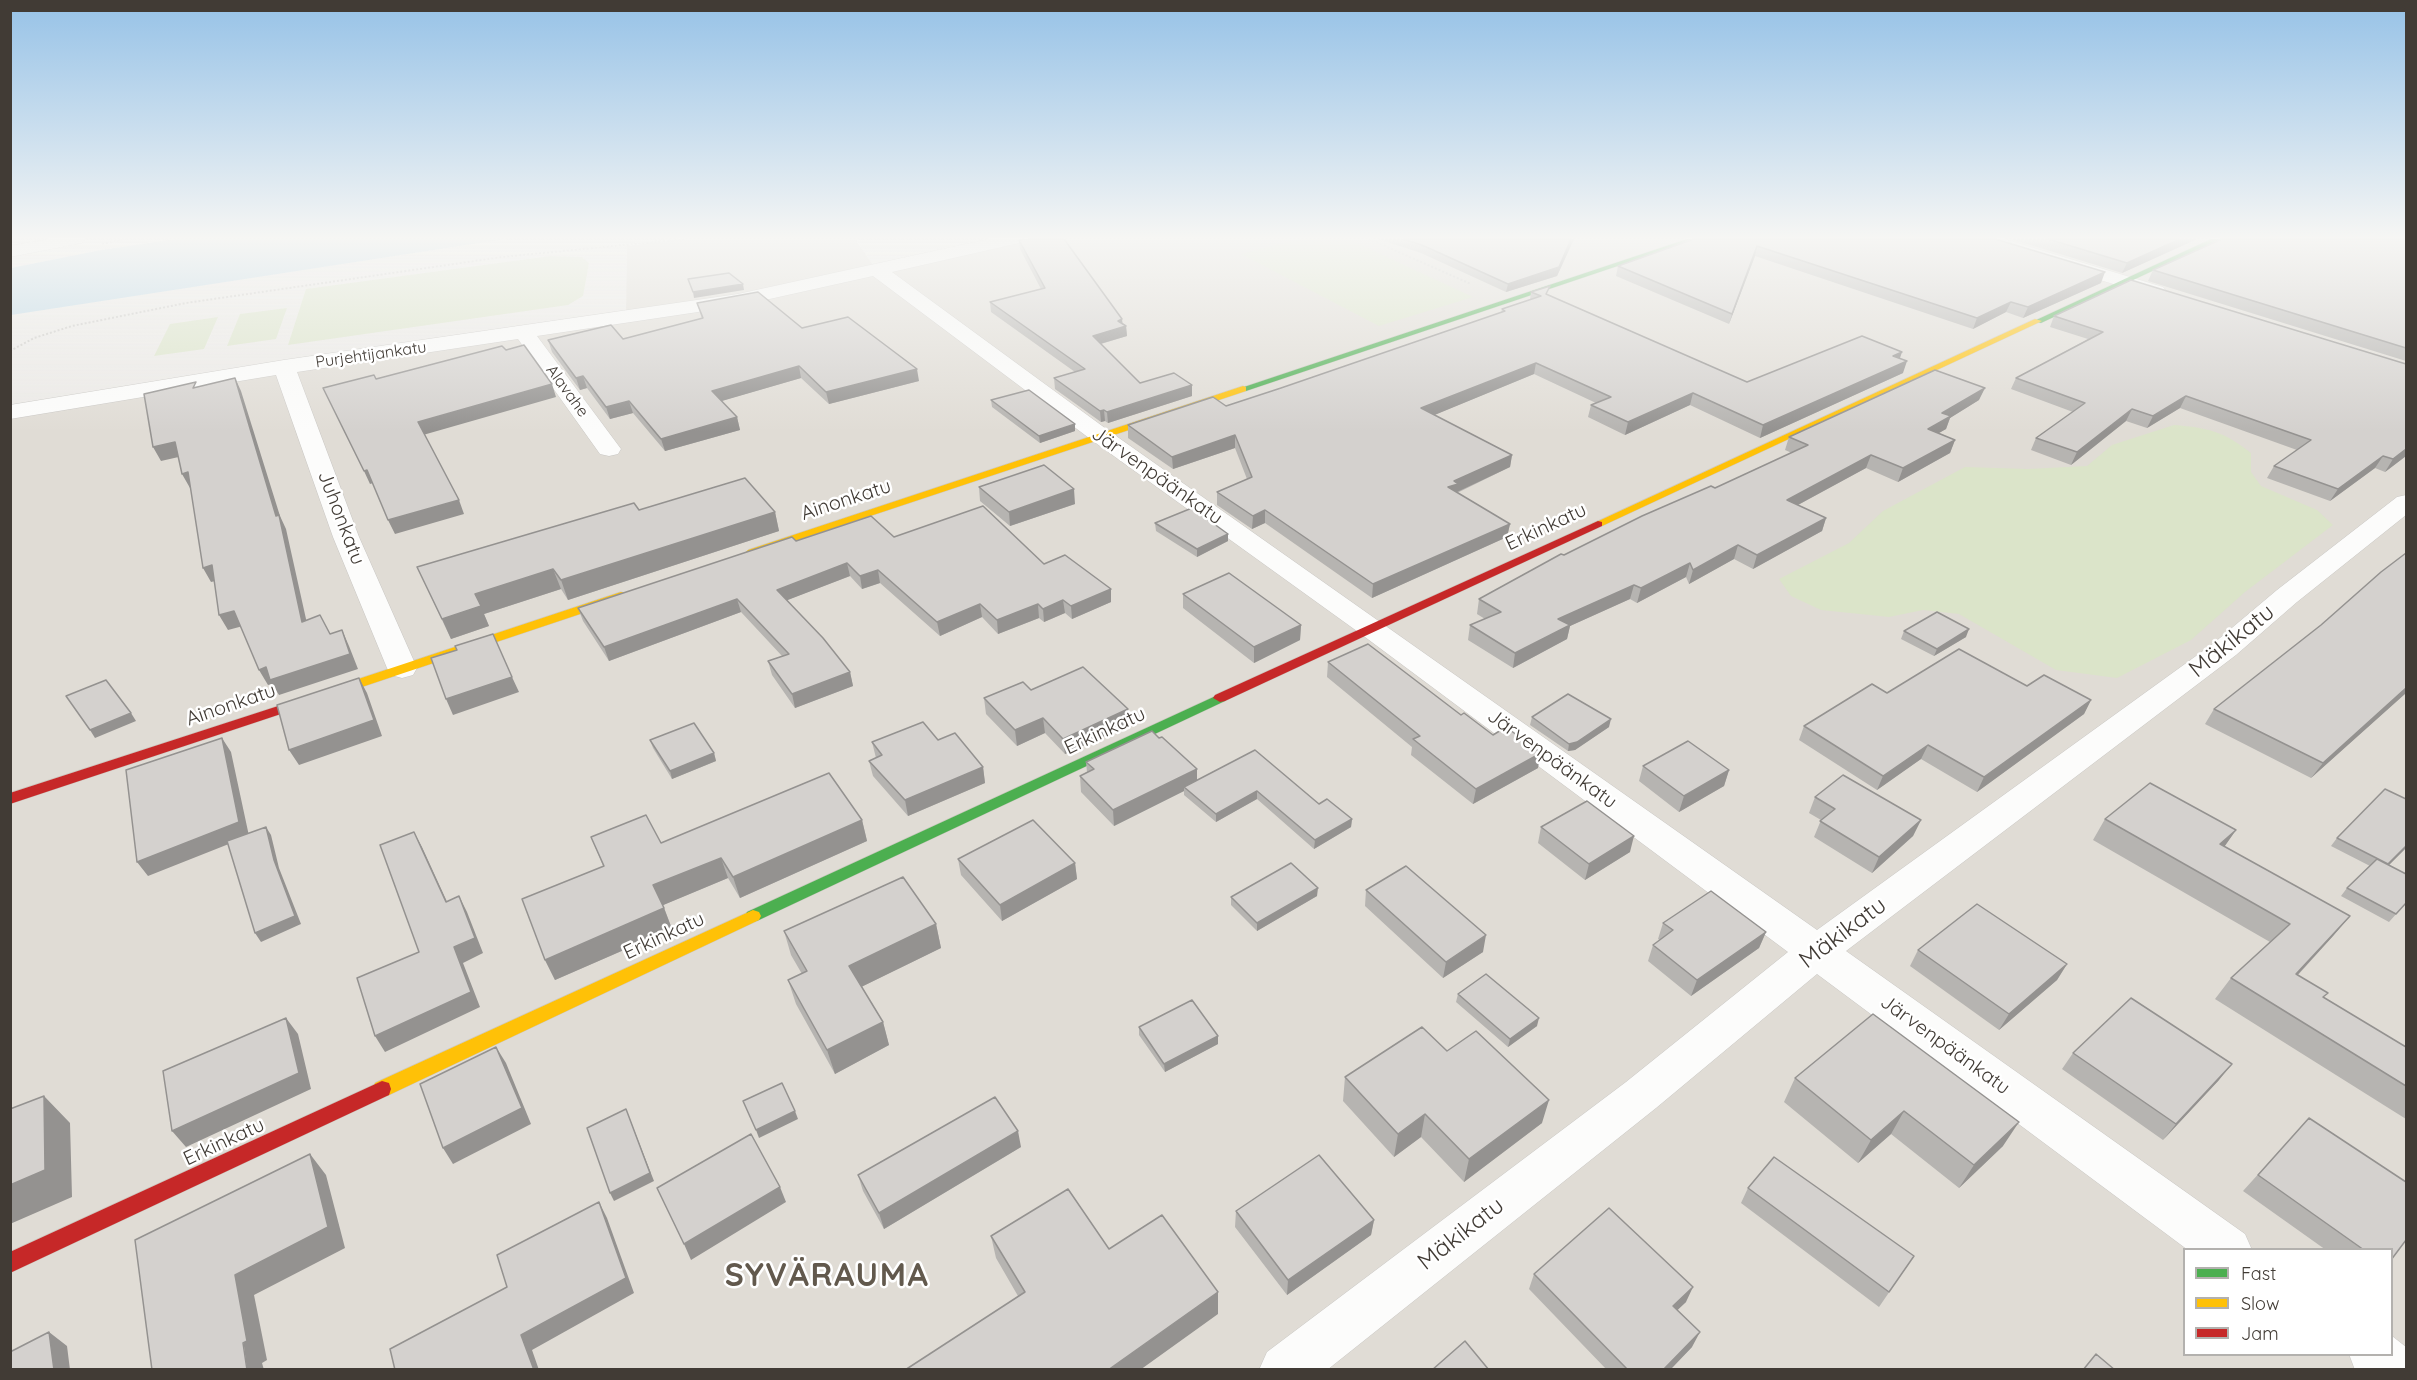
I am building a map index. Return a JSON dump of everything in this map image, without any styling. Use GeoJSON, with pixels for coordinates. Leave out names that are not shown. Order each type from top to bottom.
{"type":"FeatureCollection","features":[{"type":"Feature","properties":{"kind":"street","name":"Purjehtijankatu"},"geometry":{"type":"LineString","coordinates":[[10,412],[284,367],[716,303]]}},
{"type":"Feature","properties":{"kind":"street","name":"Järvenpäänkatu"},"geometry":{"type":"LineString","coordinates":[[922,303],[1101,436],[1371,628],[2225,1248]]}},
{"type":"Feature","properties":{"kind":"street","name":"Ainonkatu"},"geometry":{"type":"LineString","coordinates":[[740,556],[1500,303]]}},
{"type":"Feature","properties":{"kind":"street","name":"Erkinkatu"},"geometry":{"type":"LineString","coordinates":[[10,1263],[1371,628],[2080,303]]}},
{"type":"Feature","properties":{"kind":"street","name":"Alavahe"},"geometry":{"type":"LineString","coordinates":[[524,333],[609,449]]}},
{"type":"Feature","properties":{"kind":"street","name":"Juhonkatu"},"geometry":{"type":"LineString","coordinates":[[284,367],[346,537],[402,668]]}},
{"type":"Feature","properties":{"kind":"street","name":"Mäkikatu"},"geometry":{"type":"LineString","coordinates":[[1285,1370],[1641,1095],[1816,952],[2225,649],[2287,596],[2406,503]]}},
{"type":"Feature","properties":{"kind":"street","name":"Ainonkatu"},"geometry":{"type":"LineString","coordinates":[[10,799],[639,590]]}},
{"type":"Feature","properties":{"kind":"street"},"geometry":{"type":"LineString","coordinates":[[2376,1356],[2394,1370]]}},
{"type":"Feature","properties":{"kind":"path"},"geometry":{"type":"LineString","coordinates":[[10,351],[16,345],[62,329],[177,303]]}},
{"type":"Feature","properties":{"kind":"shaded area"},"geometry":{"type":"Polygon","coordinates":[[[626,303],[2406,303],[2406,1369],[11,1370],[11,412],[626,317],[626,303]]]}},
{"type":"Feature","properties":{"kind":"green space"},"geometry":{"type":"Polygon","coordinates":[[[301,303],[571,303],[568,305],[288,345],[301,303]]]}},
{"type":"Feature","properties":{"kind":"green space"},"geometry":{"type":"Polygon","coordinates":[[[1336,303],[1452,303],[1379,326],[1336,303]]]}},
{"type":"Feature","properties":{"kind":"green space"},"geometry":{"type":"Polygon","coordinates":[[[287,308],[276,339],[227,346],[240,314],[287,308]]]}},
{"type":"Feature","properties":{"kind":"green space"},"geometry":{"type":"Polygon","coordinates":[[[218,317],[204,349],[154,356],[170,324],[218,317]]]}},
{"type":"Feature","properties":{"kind":"green space"},"geometry":{"type":"Polygon","coordinates":[[[2174,425],[2206,429],[2232,440],[2251,453],[2251,472],[2261,486],[2317,510],[2333,525],[2245,592],[2191,640],[2117,678],[2056,670],[1959,614],[1923,610],[1889,617],[1821,610],[1791,596],[1779,579],[1849,543],[1883,511],[1965,467],[2028,469],[2087,466],[2112,445],[2174,425]]]}},
{"type":"Feature","properties":{"kind":"water"},"geometry":{"type":"Polygon","coordinates":[[[11,303],[86,303],[11,315],[11,303]]]}},
{"type":"Feature","properties":{"kind":"building"},"geometry":{"type":"Polygon","coordinates":[[[697,303],[772,303],[802,328],[848,317],[917,369],[826,392],[799,366],[712,391],[737,417],[661,439],[629,401],[606,407],[583,376],[576,378],[548,340],[611,325],[623,339],[703,318],[697,303]]]}},
{"type":"Feature","properties":{"kind":"building"},"geometry":{"type":"Polygon","coordinates":[[[992,303],[1111,303],[1122,319],[1118,321],[1126,326],[1093,336],[1140,383],[1174,373],[1192,385],[1107,412],[1100,411],[1054,378],[1085,369],[992,303]]]}},
{"type":"Feature","properties":{"kind":"building"},"geometry":{"type":"Polygon","coordinates":[[[1519,303],[1567,303],[1747,382],[1862,336],[1902,352],[1893,356],[1907,361],[1763,425],[1693,393],[1628,422],[1591,405],[1611,397],[1536,363],[1421,408],[1512,455],[1454,481],[1458,484],[1448,487],[1510,524],[1373,584],[1265,510],[1253,516],[1217,492],[1252,477],[1235,435],[1172,457],[1128,425],[1213,397],[1226,406],[1505,311],[1502,309],[1519,303]]]}},
{"type":"Feature","properties":{"kind":"building"},"geometry":{"type":"Polygon","coordinates":[[[1707,303],[1736,303],[1732,314],[1707,303]]]}},
{"type":"Feature","properties":{"kind":"building"},"geometry":{"type":"Polygon","coordinates":[[[1932,303],[2008,303],[1977,318],[1932,303]]]}},
{"type":"Feature","properties":{"kind":"building"},"geometry":{"type":"Polygon","coordinates":[[[2016,303],[2036,303],[2028,307],[2016,303]]]}},
{"type":"Feature","properties":{"kind":"building"},"geometry":{"type":"Polygon","coordinates":[[[2081,303],[2208,303],[2406,364],[2406,449],[2393,459],[2383,456],[2338,489],[2274,466],[2311,440],[2186,396],[2153,416],[2132,409],[2077,452],[2036,438],[2085,403],[2016,378],[2103,332],[2054,316],[2081,303]]]}},
{"type":"Feature","properties":{"kind":"building"},"geometry":{"type":"Polygon","coordinates":[[[2261,303],[2406,303],[2406,348],[2261,303]]]}},
{"type":"Feature","properties":{"kind":"building"},"geometry":{"type":"Polygon","coordinates":[[[524,345],[552,384],[418,422],[459,500],[388,520],[367,470],[364,471],[323,388],[374,375],[376,379],[502,346],[506,350],[524,345]]]}},
{"type":"Feature","properties":{"kind":"building"},"geometry":{"type":"Polygon","coordinates":[[[1935,370],[1985,388],[1942,413],[1951,416],[1928,429],[1955,440],[1903,468],[1871,455],[1787,500],[1826,518],[1757,555],[1738,545],[1693,570],[1690,563],[1641,588],[1634,585],[1558,619],[1570,625],[1515,653],[1470,625],[1501,612],[1479,599],[1561,554],[1564,555],[1642,516],[1711,486],[1715,488],[1808,445],[1789,437],[1935,370]]]}},
{"type":"Feature","properties":{"kind":"building"},"geometry":{"type":"Polygon","coordinates":[[[235,378],[276,516],[279,515],[302,622],[320,615],[330,634],[342,630],[350,654],[270,680],[266,667],[259,670],[234,611],[219,615],[212,565],[203,568],[188,472],[182,474],[175,442],[153,447],[144,394],[196,382],[193,388],[235,378]]]}},
{"type":"Feature","properties":{"kind":"building"},"geometry":{"type":"Polygon","coordinates":[[[1029,390],[1075,424],[1039,436],[991,400],[1029,390]]]}},
{"type":"Feature","properties":{"kind":"building"},"geometry":{"type":"Polygon","coordinates":[[[1044,465],[1074,489],[1009,512],[979,487],[1044,465]]]}},
{"type":"Feature","properties":{"kind":"building"},"geometry":{"type":"Polygon","coordinates":[[[745,478],[775,512],[561,580],[553,569],[475,594],[481,606],[442,619],[417,567],[634,503],[639,510],[745,478]]]}},
{"type":"Feature","properties":{"kind":"building"},"geometry":{"type":"Polygon","coordinates":[[[983,506],[1044,564],[1065,555],[1111,589],[1071,606],[1063,600],[1043,609],[1038,604],[997,620],[980,604],[937,622],[878,570],[860,576],[847,563],[777,590],[823,638],[850,672],[792,694],[768,661],[789,654],[737,599],[604,647],[578,608],[792,537],[796,541],[871,516],[894,537],[983,506]]]}},
{"type":"Feature","properties":{"kind":"building"},"geometry":{"type":"Polygon","coordinates":[[[1192,508],[1228,534],[1197,549],[1155,523],[1192,508]]]}},
{"type":"Feature","properties":{"kind":"building"},"geometry":{"type":"Polygon","coordinates":[[[2406,553],[2406,688],[2323,763],[2214,709],[2321,625],[2406,553]]]}},
{"type":"Feature","properties":{"kind":"building"},"geometry":{"type":"Polygon","coordinates":[[[1229,573],[1301,625],[1254,647],[1183,594],[1229,573]]]}},
{"type":"Feature","properties":{"kind":"building"},"geometry":{"type":"Polygon","coordinates":[[[1937,612],[1969,629],[1937,649],[1904,631],[1937,612]]]}},
{"type":"Feature","properties":{"kind":"building"},"geometry":{"type":"Polygon","coordinates":[[[493,634],[512,677],[446,699],[431,658],[457,650],[455,646],[493,634]]]}},
{"type":"Feature","properties":{"kind":"building"},"geometry":{"type":"Polygon","coordinates":[[[1368,644],[1461,715],[1464,713],[1493,735],[1506,727],[1541,753],[1476,789],[1413,739],[1420,736],[1328,662],[1368,644]]]}},
{"type":"Feature","properties":{"kind":"building"},"geometry":{"type":"Polygon","coordinates":[[[1959,649],[2027,686],[2044,675],[2091,700],[1984,777],[1928,745],[1883,776],[1804,726],[1872,684],[1887,693],[1959,649]]]}},
{"type":"Feature","properties":{"kind":"building"},"geometry":{"type":"Polygon","coordinates":[[[1083,667],[1128,709],[1063,739],[1043,718],[1015,730],[984,698],[1023,682],[1031,690],[1083,667]]]}},
{"type":"Feature","properties":{"kind":"building"},"geometry":{"type":"Polygon","coordinates":[[[359,678],[374,720],[289,750],[277,705],[359,678]]]}},
{"type":"Feature","properties":{"kind":"building"},"geometry":{"type":"Polygon","coordinates":[[[106,680],[131,713],[90,730],[66,696],[106,680]]]}},
{"type":"Feature","properties":{"kind":"building"},"geometry":{"type":"Polygon","coordinates":[[[1568,694],[1611,719],[1577,742],[1569,744],[1532,717],[1568,694]]]}},
{"type":"Feature","properties":{"kind":"building"},"geometry":{"type":"Polygon","coordinates":[[[923,722],[938,740],[955,733],[983,767],[905,800],[869,761],[882,755],[872,742],[923,722]]]}},
{"type":"Feature","properties":{"kind":"building"},"geometry":{"type":"Polygon","coordinates":[[[694,723],[714,753],[670,771],[650,740],[694,723]]]}},
{"type":"Feature","properties":{"kind":"building"},"geometry":{"type":"Polygon","coordinates":[[[1152,731],[1159,738],[1162,737],[1197,769],[1113,810],[1080,776],[1094,769],[1086,762],[1152,731]]]}},
{"type":"Feature","properties":{"kind":"building"},"geometry":{"type":"Polygon","coordinates":[[[222,738],[239,822],[137,862],[126,770],[222,738]]]}},
{"type":"Feature","properties":{"kind":"building"},"geometry":{"type":"Polygon","coordinates":[[[1688,741],[1729,770],[1684,796],[1643,766],[1688,741]]]}},
{"type":"Feature","properties":{"kind":"building"},"geometry":{"type":"Polygon","coordinates":[[[1255,750],[1319,804],[1327,799],[1352,819],[1315,840],[1257,791],[1216,814],[1184,787],[1255,750]]]}},
{"type":"Feature","properties":{"kind":"building"},"geometry":{"type":"Polygon","coordinates":[[[829,773],[862,820],[733,877],[721,858],[653,885],[664,908],[545,960],[522,899],[604,866],[591,837],[646,815],[661,843],[829,773]]]}},
{"type":"Feature","properties":{"kind":"building"},"geometry":{"type":"Polygon","coordinates":[[[1843,775],[1921,820],[1879,857],[1820,821],[1835,809],[1815,797],[1843,775]]]}},
{"type":"Feature","properties":{"kind":"building"},"geometry":{"type":"Polygon","coordinates":[[[2150,783],[2236,830],[2220,844],[2350,916],[2296,974],[2328,993],[2323,997],[2406,1047],[2406,1086],[2231,978],[2290,924],[2105,819],[2150,783]]]}},
{"type":"Feature","properties":{"kind":"building"},"geometry":{"type":"Polygon","coordinates":[[[2385,789],[2406,799],[2406,846],[2388,864],[2337,838],[2385,789]]]}},
{"type":"Feature","properties":{"kind":"building"},"geometry":{"type":"Polygon","coordinates":[[[1587,801],[1634,836],[1589,864],[1541,827],[1587,801]]]}},
{"type":"Feature","properties":{"kind":"building"},"geometry":{"type":"Polygon","coordinates":[[[1033,820],[1075,863],[1000,905],[958,859],[1033,820]]]}},
{"type":"Feature","properties":{"kind":"building"},"geometry":{"type":"Polygon","coordinates":[[[266,827],[274,860],[295,916],[255,933],[227,841],[266,827]]]}},
{"type":"Feature","properties":{"kind":"building"},"geometry":{"type":"Polygon","coordinates":[[[414,832],[446,902],[459,896],[475,938],[454,947],[471,992],[375,1036],[357,978],[419,952],[380,845],[414,832]]]}},
{"type":"Feature","properties":{"kind":"building"},"geometry":{"type":"Polygon","coordinates":[[[2377,859],[2406,874],[2406,903],[2396,914],[2347,888],[2377,859]]]}},
{"type":"Feature","properties":{"kind":"building"},"geometry":{"type":"Polygon","coordinates":[[[1291,863],[1318,888],[1257,923],[1231,897],[1291,863]]]}},
{"type":"Feature","properties":{"kind":"building"},"geometry":{"type":"Polygon","coordinates":[[[1406,866],[1486,935],[1446,962],[1366,890],[1406,866]]]}},
{"type":"Feature","properties":{"kind":"building"},"geometry":{"type":"Polygon","coordinates":[[[903,877],[936,924],[849,966],[883,1022],[827,1050],[788,980],[807,971],[784,931],[903,877]]]}},
{"type":"Feature","properties":{"kind":"building"},"geometry":{"type":"Polygon","coordinates":[[[1711,891],[1766,932],[1697,980],[1653,945],[1673,930],[1663,923],[1711,891]]]}},
{"type":"Feature","properties":{"kind":"building"},"geometry":{"type":"Polygon","coordinates":[[[1977,904],[2067,964],[2009,1014],[1918,950],[1977,904]]]}},
{"type":"Feature","properties":{"kind":"building"},"geometry":{"type":"Polygon","coordinates":[[[1486,974],[1539,1018],[1510,1039],[1458,994],[1486,974]]]}},
{"type":"Feature","properties":{"kind":"building"},"geometry":{"type":"Polygon","coordinates":[[[2131,998],[2232,1064],[2176,1124],[2073,1053],[2131,998]]]}},
{"type":"Feature","properties":{"kind":"building"},"geometry":{"type":"Polygon","coordinates":[[[1192,1000],[1218,1036],[1164,1064],[1139,1027],[1192,1000]]]}},
{"type":"Feature","properties":{"kind":"building"},"geometry":{"type":"Polygon","coordinates":[[[1873,1014],[2019,1122],[1974,1165],[1904,1111],[1871,1140],[1795,1078],[1873,1014]]]}},
{"type":"Feature","properties":{"kind":"building"},"geometry":{"type":"Polygon","coordinates":[[[286,1018],[299,1073],[172,1131],[163,1071],[286,1018]]]}},
{"type":"Feature","properties":{"kind":"building"},"geometry":{"type":"Polygon","coordinates":[[[1422,1027],[1447,1051],[1476,1031],[1549,1100],[1469,1159],[1425,1114],[1398,1134],[1345,1077],[1422,1027]]]}},
{"type":"Feature","properties":{"kind":"building"},"geometry":{"type":"Polygon","coordinates":[[[496,1047],[522,1108],[443,1148],[420,1084],[496,1047]]]}},
{"type":"Feature","properties":{"kind":"building"},"geometry":{"type":"Polygon","coordinates":[[[782,1083],[795,1111],[756,1130],[743,1101],[782,1083]]]}},
{"type":"Feature","properties":{"kind":"building"},"geometry":{"type":"Polygon","coordinates":[[[44,1096],[45,1170],[10,1185],[10,1109],[44,1096]]]}},
{"type":"Feature","properties":{"kind":"building"},"geometry":{"type":"Polygon","coordinates":[[[995,1097],[1018,1131],[879,1213],[858,1175],[995,1097]]]}},
{"type":"Feature","properties":{"kind":"building"},"geometry":{"type":"Polygon","coordinates":[[[626,1109],[650,1173],[610,1193],[587,1128],[626,1109]]]}},
{"type":"Feature","properties":{"kind":"building"},"geometry":{"type":"Polygon","coordinates":[[[2309,1118],[2406,1182],[2406,1240],[2393,1257],[2393,1248],[2361,1248],[2258,1175],[2309,1118]]]}},
{"type":"Feature","properties":{"kind":"building"},"geometry":{"type":"Polygon","coordinates":[[[751,1134],[780,1187],[684,1244],[657,1188],[751,1134]]]}},
{"type":"Feature","properties":{"kind":"building"},"geometry":{"type":"Polygon","coordinates":[[[310,1154],[328,1227],[235,1275],[247,1341],[243,1343],[247,1370],[152,1370],[135,1240],[310,1154]]]}},
{"type":"Feature","properties":{"kind":"building"},"geometry":{"type":"Polygon","coordinates":[[[1319,1155],[1374,1220],[1288,1280],[1236,1211],[1319,1155]]]}},
{"type":"Feature","properties":{"kind":"building"},"geometry":{"type":"Polygon","coordinates":[[[1774,1157],[1914,1256],[1889,1292],[1748,1188],[1774,1157]]]}},
{"type":"Feature","properties":{"kind":"building"},"geometry":{"type":"Polygon","coordinates":[[[1068,1189],[1109,1249],[1162,1215],[1218,1292],[1108,1370],[905,1370],[1025,1292],[991,1236],[1068,1189]]]}},
{"type":"Feature","properties":{"kind":"building"},"geometry":{"type":"Polygon","coordinates":[[[599,1202],[626,1278],[521,1335],[534,1370],[395,1370],[390,1349],[507,1287],[497,1255],[599,1202]]]}},
{"type":"Feature","properties":{"kind":"building"},"geometry":{"type":"Polygon","coordinates":[[[1609,1208],[1693,1287],[1673,1306],[1700,1332],[1663,1370],[1628,1370],[1534,1274],[1609,1208]]]}},
{"type":"Feature","properties":{"kind":"building"},"geometry":{"type":"Polygon","coordinates":[[[49,1332],[54,1370],[10,1370],[10,1352],[49,1332]]]}},
{"type":"Feature","properties":{"kind":"building"},"geometry":{"type":"Polygon","coordinates":[[[1465,1341],[1489,1370],[1432,1370],[1465,1341]]]}},
{"type":"Feature","properties":{"kind":"building"},"geometry":{"type":"Polygon","coordinates":[[[2096,1354],[2115,1370],[2083,1370],[2096,1354]]]}},
{"type":"Feature","properties":{"kind":"traffic: fast"},"geometry":{"type":"LineString","coordinates":[[1243,389],[1500,303]]}},
{"type":"Feature","properties":{"kind":"traffic: fast"},"geometry":{"type":"LineString","coordinates":[[2038,321],[2076,303]]}},
{"type":"Feature","properties":{"kind":"traffic: fast"},"geometry":{"type":"LineString","coordinates":[[753,916],[1220,698]]}},
{"type":"Feature","properties":{"kind":"traffic: slow"},"geometry":{"type":"LineString","coordinates":[[1598,524],[2038,321]]}},
{"type":"Feature","properties":{"kind":"traffic: slow"},"geometry":{"type":"LineString","coordinates":[[752,552],[1243,389]]}},
{"type":"Feature","properties":{"kind":"traffic: slow"},"geometry":{"type":"LineString","coordinates":[[309,700],[621,596]]}},
{"type":"Feature","properties":{"kind":"traffic: slow"},"geometry":{"type":"LineString","coordinates":[[382,1089],[753,916]]}},
{"type":"Feature","properties":{"kind":"traffic: jam"},"geometry":{"type":"LineString","coordinates":[[1220,698],[1598,524]]}},
{"type":"Feature","properties":{"kind":"traffic: jam"},"geometry":{"type":"LineString","coordinates":[[10,799],[309,700]]}},
{"type":"Feature","properties":{"kind":"traffic: jam"},"geometry":{"type":"LineString","coordinates":[[10,1263],[382,1089]]}},
{"type":"Feature","properties":{"kind":"district","name":"SYVÄRAUMA"},"geometry":{"type":"Point","coordinates":[827,1276]}}]}
